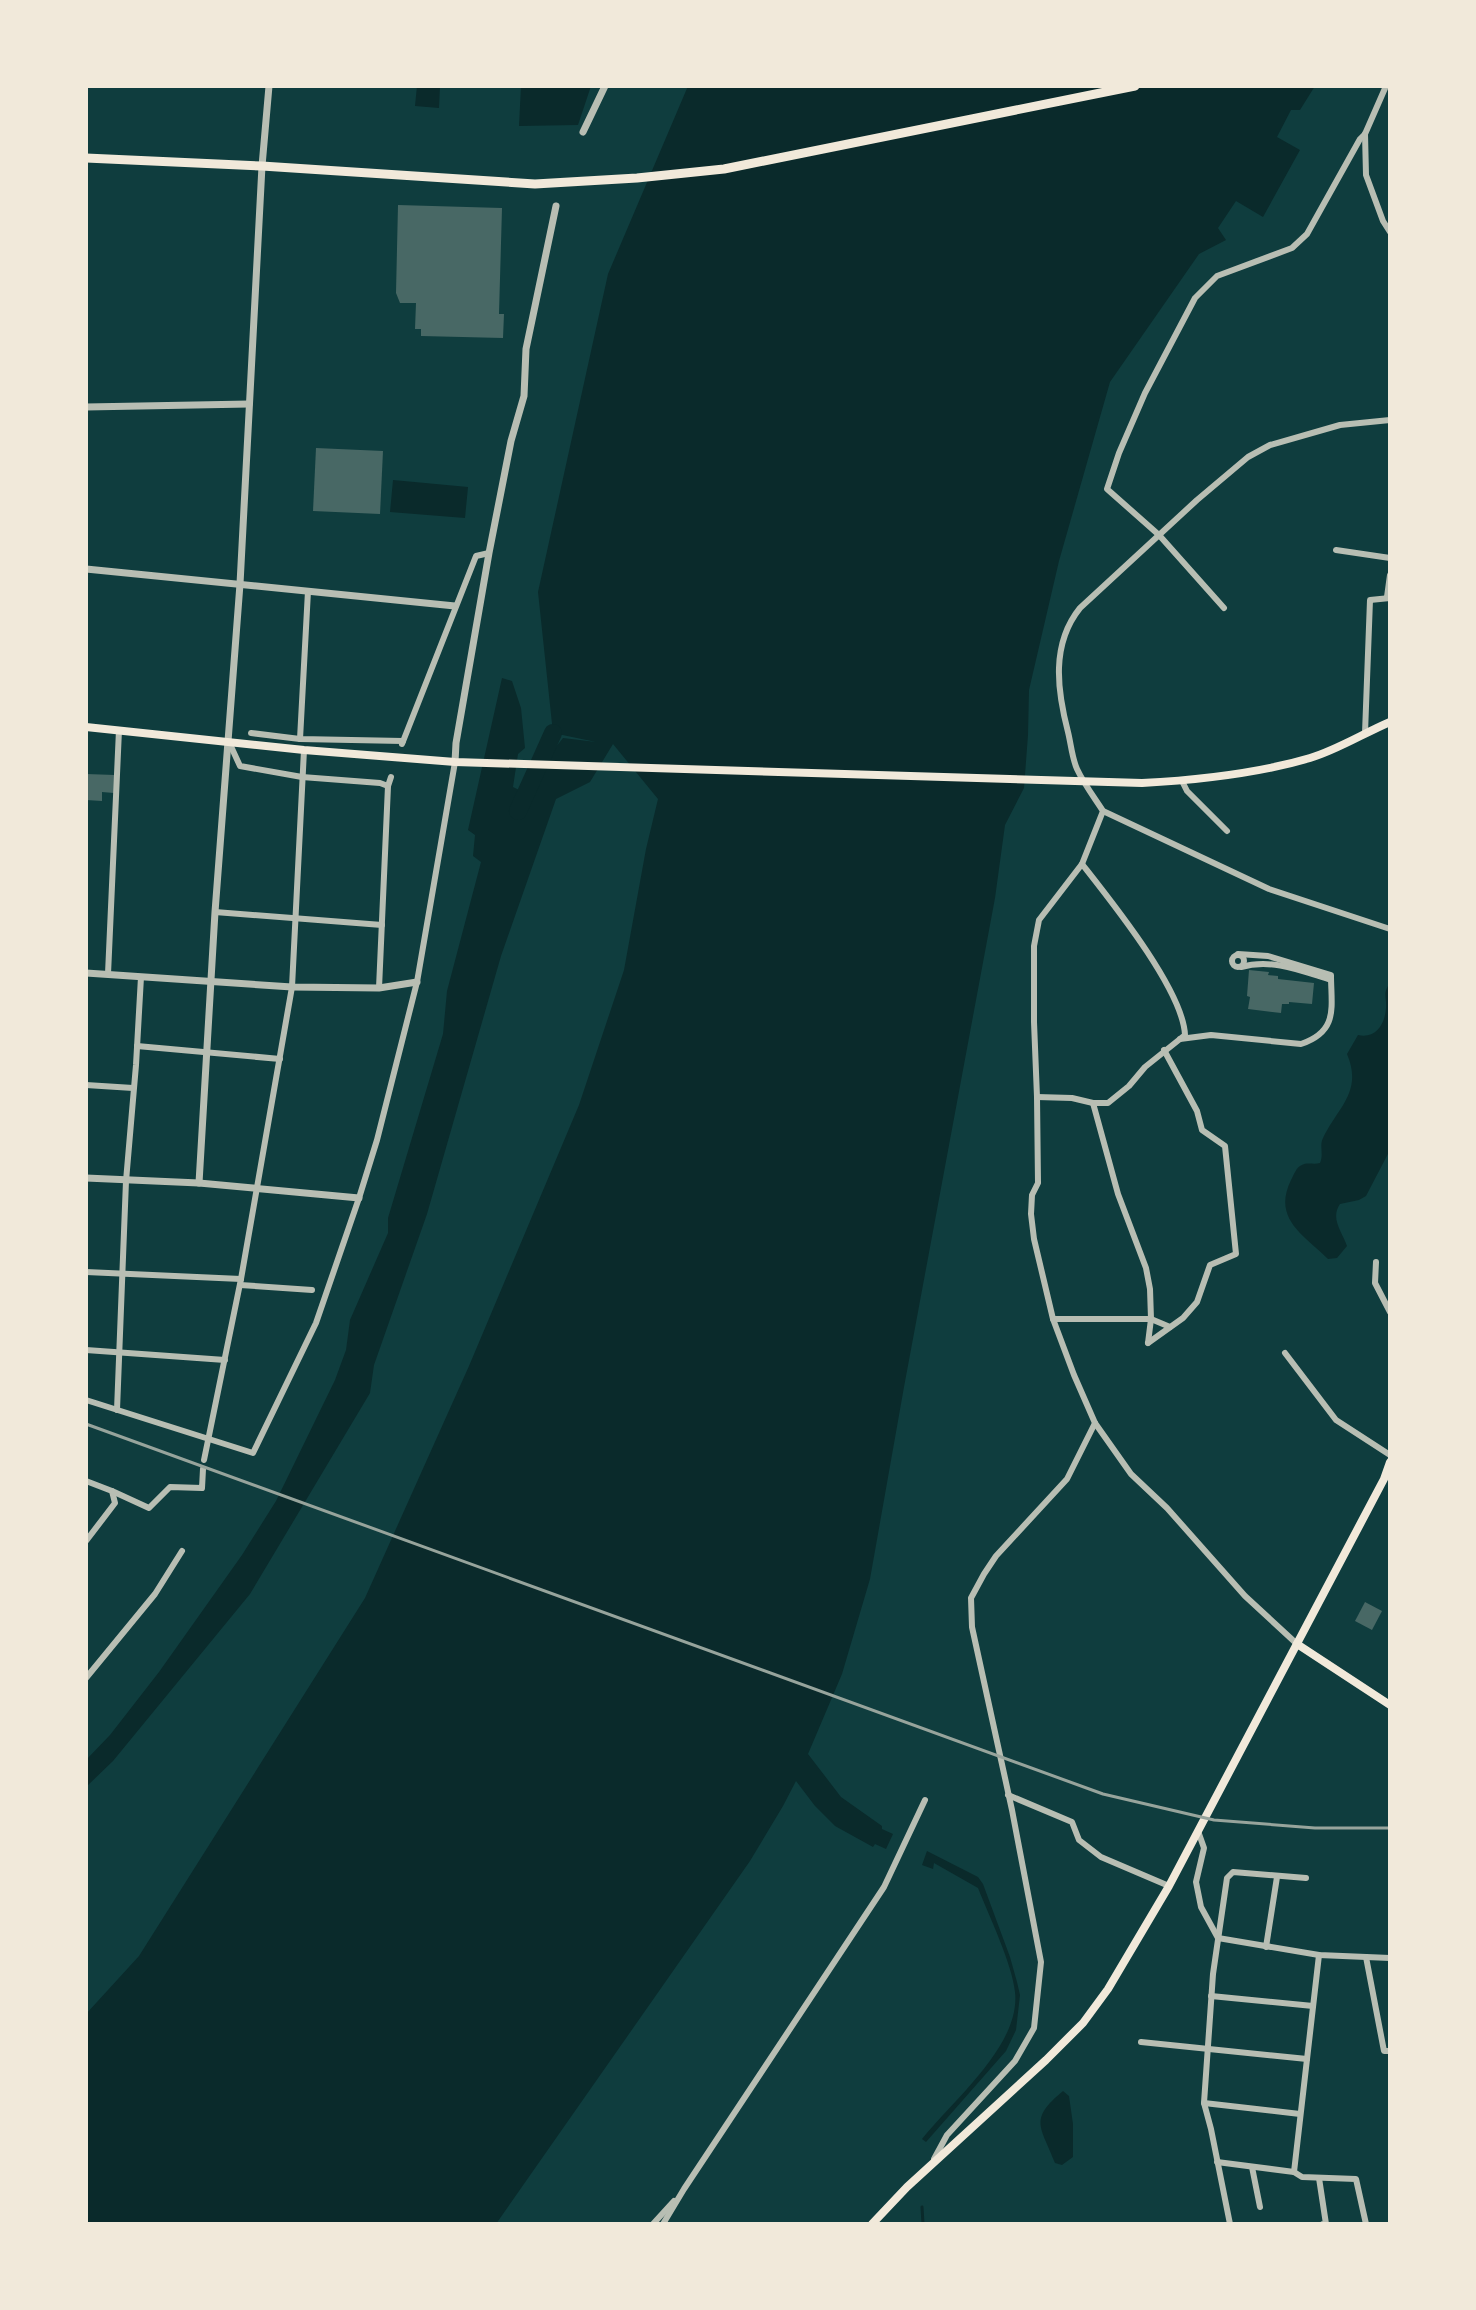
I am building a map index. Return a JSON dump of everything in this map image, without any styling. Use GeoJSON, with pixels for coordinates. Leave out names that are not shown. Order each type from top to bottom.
{"type":"FeatureCollection","features":[{"type":"Feature","properties":{"kind":"highway"},"geometry":{"type":"LineString","coordinates":[[86,158],[535,184],[637,178],[724,169],[1135,86]]}},
{"type":"Feature","properties":{"kind":"main road"},"geometry":{"type":"LineString","coordinates":[[86,727],[455,762],[1142,783],[1182,781],[1298,761],[1390,722]]}},
{"type":"Feature","properties":{"kind":"main road"},"geometry":{"type":"LineString","coordinates":[[872,2224],[1083,2023],[1108,1989],[1169,1886],[1384,1479],[1390,1462]]}},
{"type":"Feature","properties":{"kind":"main road"},"geometry":{"type":"LineString","coordinates":[[1297,1644],[1390,1705]]}},
{"type":"Feature","properties":{"kind":"street"},"geometry":{"type":"LineString","coordinates":[[199,1183],[215,912],[240,584],[269,86]]}},
{"type":"Feature","properties":{"kind":"street"},"geometry":{"type":"LineString","coordinates":[[583,132],[605,86]]}},
{"type":"Feature","properties":{"kind":"street"},"geometry":{"type":"LineString","coordinates":[[1224,608],[1159,535],[1107,489],[1119,453],[1169,345],[1195,298],[1217,276],[1292,248],[1307,234],[1365,134],[1386,86]]}},
{"type":"Feature","properties":{"kind":"street"},"geometry":{"type":"LineString","coordinates":[[1365,134],[1366,175],[1390,232]]}},
{"type":"Feature","properties":{"kind":"street"},"geometry":{"type":"LineString","coordinates":[[86,1400],[253,1453],[316,1323],[377,1140],[417,982],[489,553],[511,441],[524,396],[526,349],[556,206]]}},
{"type":"Feature","properties":{"kind":"street"},"geometry":{"type":"LineString","coordinates":[[86,407],[249,404]]}},
{"type":"Feature","properties":{"kind":"street"},"geometry":{"type":"LineString","coordinates":[[1390,420],[1340,425],[1270,445],[1248,457],[1080,608],[1069,621],[1063,637],[1058,674],[1059,699],[1076,766],[1103,811],[1269,889],[1390,929]]}},
{"type":"Feature","properties":{"kind":"street"},"geometry":{"type":"LineString","coordinates":[[1336,550],[1390,558]]}},
{"type":"Feature","properties":{"kind":"street"},"geometry":{"type":"LineString","coordinates":[[251,733],[300,739],[402,742],[476,556],[489,553]]}},
{"type":"Feature","properties":{"kind":"street"},"geometry":{"type":"LineString","coordinates":[[86,569],[455,606]]}},
{"type":"Feature","properties":{"kind":"street"},"geometry":{"type":"LineString","coordinates":[[1365,733],[1370,600],[1389,597],[1390,575]]}},
{"type":"Feature","properties":{"kind":"street"},"geometry":{"type":"LineString","coordinates":[[300,739],[308,591]]}},
{"type":"Feature","properties":{"kind":"street"},"geometry":{"type":"LineString","coordinates":[[108,974],[119,730]]}},
{"type":"Feature","properties":{"kind":"street"},"geometry":{"type":"LineString","coordinates":[[228,740],[240,766],[302,777],[388,786]]}},
{"type":"Feature","properties":{"kind":"street"},"geometry":{"type":"LineString","coordinates":[[204,1460],[241,1282],[292,987],[304,750]]}},
{"type":"Feature","properties":{"kind":"street"},"geometry":{"type":"LineString","coordinates":[[379,988],[388,786],[391,777]]}},
{"type":"Feature","properties":{"kind":"street"},"geometry":{"type":"LineString","coordinates":[[1182,781],[1187,791],[1227,831]]}},
{"type":"Feature","properties":{"kind":"street"},"geometry":{"type":"LineString","coordinates":[[1103,811],[1082,864],[1039,920],[1034,946],[1038,1183],[1032,1195],[1034,1239],[1053,1319],[1095,1423],[1131,1474],[1167,1508],[1245,1596],[1297,1644]]}},
{"type":"Feature","properties":{"kind":"street"},"geometry":{"type":"LineString","coordinates":[[1037,1097],[1108,1103],[1164,1050],[1185,1035],[1184,1023],[1171,990],[1117,908],[1082,864]]}},
{"type":"Feature","properties":{"kind":"street"},"geometry":{"type":"LineString","coordinates":[[215,912],[382,925]]}},
{"type":"Feature","properties":{"kind":"street"},"geometry":{"type":"LineString","coordinates":[[1238,954],[1268,956],[1331,978],[1279,965],[1241,967],[1244,960],[1238,954]]}},
{"type":"Feature","properties":{"kind":"street"},"geometry":{"type":"LineString","coordinates":[[86,973],[292,987],[379,988],[417,982]]}},
{"type":"Feature","properties":{"kind":"street"},"geometry":{"type":"LineString","coordinates":[[117,1410],[126,1181],[141,977]]}},
{"type":"Feature","properties":{"kind":"street"},"geometry":{"type":"LineString","coordinates":[[1180,1039],[1211,1035],[1290,1044],[1311,1040],[1319,1035],[1331,1018],[1331,978]]}},
{"type":"Feature","properties":{"kind":"street"},"geometry":{"type":"LineString","coordinates":[[137,1046],[280,1059]]}},
{"type":"Feature","properties":{"kind":"street"},"geometry":{"type":"LineString","coordinates":[[1093,1103],[1118,1194],[1146,1268],[1151,1319],[1148,1343],[1183,1318],[1197,1302],[1210,1265],[1236,1254],[1225,1146],[1202,1130],[1197,1111],[1164,1050]]}},
{"type":"Feature","properties":{"kind":"street"},"geometry":{"type":"LineString","coordinates":[[86,1085],[133,1088]]}},
{"type":"Feature","properties":{"kind":"street"},"geometry":{"type":"LineString","coordinates":[[86,1178],[199,1183],[359,1198]]}},
{"type":"Feature","properties":{"kind":"street"},"geometry":{"type":"LineString","coordinates":[[1376,1262],[1375,1283],[1390,1312]]}},
{"type":"Feature","properties":{"kind":"street"},"geometry":{"type":"LineString","coordinates":[[86,1272],[312,1290]]}},
{"type":"Feature","properties":{"kind":"street"},"geometry":{"type":"LineString","coordinates":[[1053,1319],[1151,1319],[1170,1327]]}},
{"type":"Feature","properties":{"kind":"street"},"geometry":{"type":"LineString","coordinates":[[86,1350],[225,1360]]}},
{"type":"Feature","properties":{"kind":"street"},"geometry":{"type":"LineString","coordinates":[[1285,1353],[1336,1420],[1390,1455]]}},
{"type":"Feature","properties":{"kind":"street"},"geometry":{"type":"LineString","coordinates":[[930,2166],[947,2135],[1015,2061],[1034,2028],[1041,1962],[972,1627],[971,1598],[996,1556],[1067,1479],[1095,1423]]}},
{"type":"Feature","properties":{"kind":"street"},"geometry":{"type":"LineString","coordinates":[[86,1481],[149,1508],[170,1487],[202,1488],[203,1469]]}},
{"type":"Feature","properties":{"kind":"street"},"geometry":{"type":"LineString","coordinates":[[86,1541],[115,1503],[112,1491]]}},
{"type":"Feature","properties":{"kind":"street"},"geometry":{"type":"LineString","coordinates":[[86,1678],[155,1594],[182,1551]]}},
{"type":"Feature","properties":{"kind":"street"},"geometry":{"type":"LineString","coordinates":[[1008,1795],[1072,1822],[1079,1840],[1101,1857],[1169,1886]]}},
{"type":"Feature","properties":{"kind":"street"},"geometry":{"type":"LineString","coordinates":[[663,2224],[895,1868],[925,1800]]}},
{"type":"Feature","properties":{"kind":"street"},"geometry":{"type":"LineString","coordinates":[[1198,1831],[1204,1848],[1196,1882],[1201,1907],[1218,1938]]}},
{"type":"Feature","properties":{"kind":"street"},"geometry":{"type":"LineString","coordinates":[[1230,2224],[1204,2103],[1211,1996],[1227,1878],[1233,1872],[1306,1878]]}},
{"type":"Feature","properties":{"kind":"street"},"geometry":{"type":"LineString","coordinates":[[1266,1947],[1277,1877]]}},
{"type":"Feature","properties":{"kind":"street"},"geometry":{"type":"LineString","coordinates":[[1218,1938],[1319,1955],[1390,1958]]}},
{"type":"Feature","properties":{"kind":"street"},"geometry":{"type":"LineString","coordinates":[[1294,2172],[1319,1955]]}},
{"type":"Feature","properties":{"kind":"street"},"geometry":{"type":"LineString","coordinates":[[1366,1957],[1384,2051],[1390,2051]]}},
{"type":"Feature","properties":{"kind":"street"},"geometry":{"type":"LineString","coordinates":[[1211,1996],[1313,2006]]}},
{"type":"Feature","properties":{"kind":"street"},"geometry":{"type":"LineString","coordinates":[[1141,2042],[1307,2059]]}},
{"type":"Feature","properties":{"kind":"street"},"geometry":{"type":"LineString","coordinates":[[1204,2103],[1300,2114]]}},
{"type":"Feature","properties":{"kind":"street"},"geometry":{"type":"LineString","coordinates":[[1217,2162],[1294,2172],[1302,2177],[1356,2179],[1366,2224]]}},
{"type":"Feature","properties":{"kind":"street"},"geometry":{"type":"LineString","coordinates":[[1252,2167],[1260,2207]]}},
{"type":"Feature","properties":{"kind":"street"},"geometry":{"type":"LineString","coordinates":[[1319,2178],[1326,2224],[1323,2224]]}},
{"type":"Feature","properties":{"kind":"street"},"geometry":{"type":"LineString","coordinates":[[653,2224],[684,2189]]}},
{"type":"Feature","properties":{"kind":"water"},"geometry":{"type":"Polygon","coordinates":[[[417,86],[440,86],[439,108],[415,106],[417,86]]]}},
{"type":"Feature","properties":{"kind":"water"},"geometry":{"type":"Polygon","coordinates":[[[521,86],[591,86],[578,125],[519,126],[521,86]]]}},
{"type":"Feature","properties":{"kind":"water"},"geometry":{"type":"Polygon","coordinates":[[[688,86],[1315,86],[1300,110],[1291,110],[1277,137],[1300,150],[1263,217],[1236,201],[1218,228],[1226,240],[1199,254],[1110,382],[1059,561],[1029,690],[1024,788],[1005,825],[995,898],[870,1579],[842,1674],[808,1754],[841,1797],[893,1834],[886,1849],[875,1844],[873,1847],[835,1826],[796,1781],[750,1861],[496,2224],[86,2224],[86,2014],[139,1956],[365,1598],[469,1366],[579,1105],[624,970],[658,799],[613,744],[590,782],[556,799],[501,956],[427,1214],[374,1365],[370,1393],[250,1594],[113,1761],[86,1787],[86,1760],[110,1735],[159,1672],[242,1555],[276,1501],[335,1380],[346,1350],[350,1320],[388,1233],[388,1218],[443,1034],[447,991],[481,862],[473,856],[475,835],[468,830],[502,678],[512,681],[521,708],[525,748],[518,754],[513,787],[521,791],[534,788],[551,753],[563,738],[596,742],[553,733],[538,592],[608,274],[688,86]]]}},
{"type":"Feature","properties":{"kind":"water"},"geometry":{"type":"Polygon","coordinates":[[[393,480],[468,487],[465,518],[390,512],[393,480]]]}},
{"type":"Feature","properties":{"kind":"water"},"geometry":{"type":"Polygon","coordinates":[[[1390,983],[1390,1150],[1366,1196],[1340,1204],[1337,1209],[1338,1225],[1347,1246],[1337,1258],[1328,1259],[1293,1225],[1285,1205],[1286,1194],[1298,1167],[1320,1163],[1323,1138],[1350,1089],[1351,1067],[1347,1054],[1358,1035],[1374,1033],[1381,1025],[1385,1014],[1385,993],[1390,983]]]}},
{"type":"Feature","properties":{"kind":"water"},"geometry":{"type":"Polygon","coordinates":[[[927,1851],[978,1877],[983,1884],[1010,1957],[1020,1995],[1016,2030],[1006,2051],[926,2142],[922,2139],[996,2052],[1014,2012],[1015,1992],[1005,1954],[978,1888],[934,1863],[933,1869],[922,1865],[927,1851]]]}},
{"type":"Feature","properties":{"kind":"water"},"geometry":{"type":"Polygon","coordinates":[[[1063,2091],[1069,2096],[1073,2157],[1062,2165],[1055,2163],[1042,2132],[1041,2117],[1063,2091]]]}},
{"type":"Feature","properties":{"kind":"building"},"geometry":{"type":"Polygon","coordinates":[[[398,205],[502,208],[499,314],[504,314],[503,338],[421,336],[421,329],[415,329],[416,303],[400,303],[396,293],[398,205]]]}},
{"type":"Feature","properties":{"kind":"building"},"geometry":{"type":"Polygon","coordinates":[[[316,448],[383,451],[380,514],[313,511],[316,448]]]}},
{"type":"Feature","properties":{"kind":"building"},"geometry":{"type":"Polygon","coordinates":[[[86,774],[115,775],[114,793],[102,792],[102,801],[86,800],[86,774]]]}},
{"type":"Feature","properties":{"kind":"building"},"geometry":{"type":"Polygon","coordinates":[[[1249,970],[1269,972],[1268,975],[1278,976],[1278,979],[1314,983],[1312,1004],[1282,1004],[1281,1013],[1248,1009],[1249,970]]]}},
{"type":"Feature","properties":{"kind":"building"},"geometry":{"type":"Polygon","coordinates":[[[1365,1602],[1382,1611],[1372,1630],[1355,1621],[1365,1602]]]}},
{"type":"Feature","properties":{"kind":"waterway"},"geometry":{"type":"LineString","coordinates":[[518,811],[553,733]]}},
{"type":"Feature","properties":{"kind":"waterway"},"geometry":{"type":"LineString","coordinates":[[922,2207],[923,2224]]}},
{"type":"Feature","properties":{"kind":"railway"},"geometry":{"type":"LineString","coordinates":[[86,1424],[1103,1794],[1214,1820],[1315,1828],[1390,1828]]}}]}
